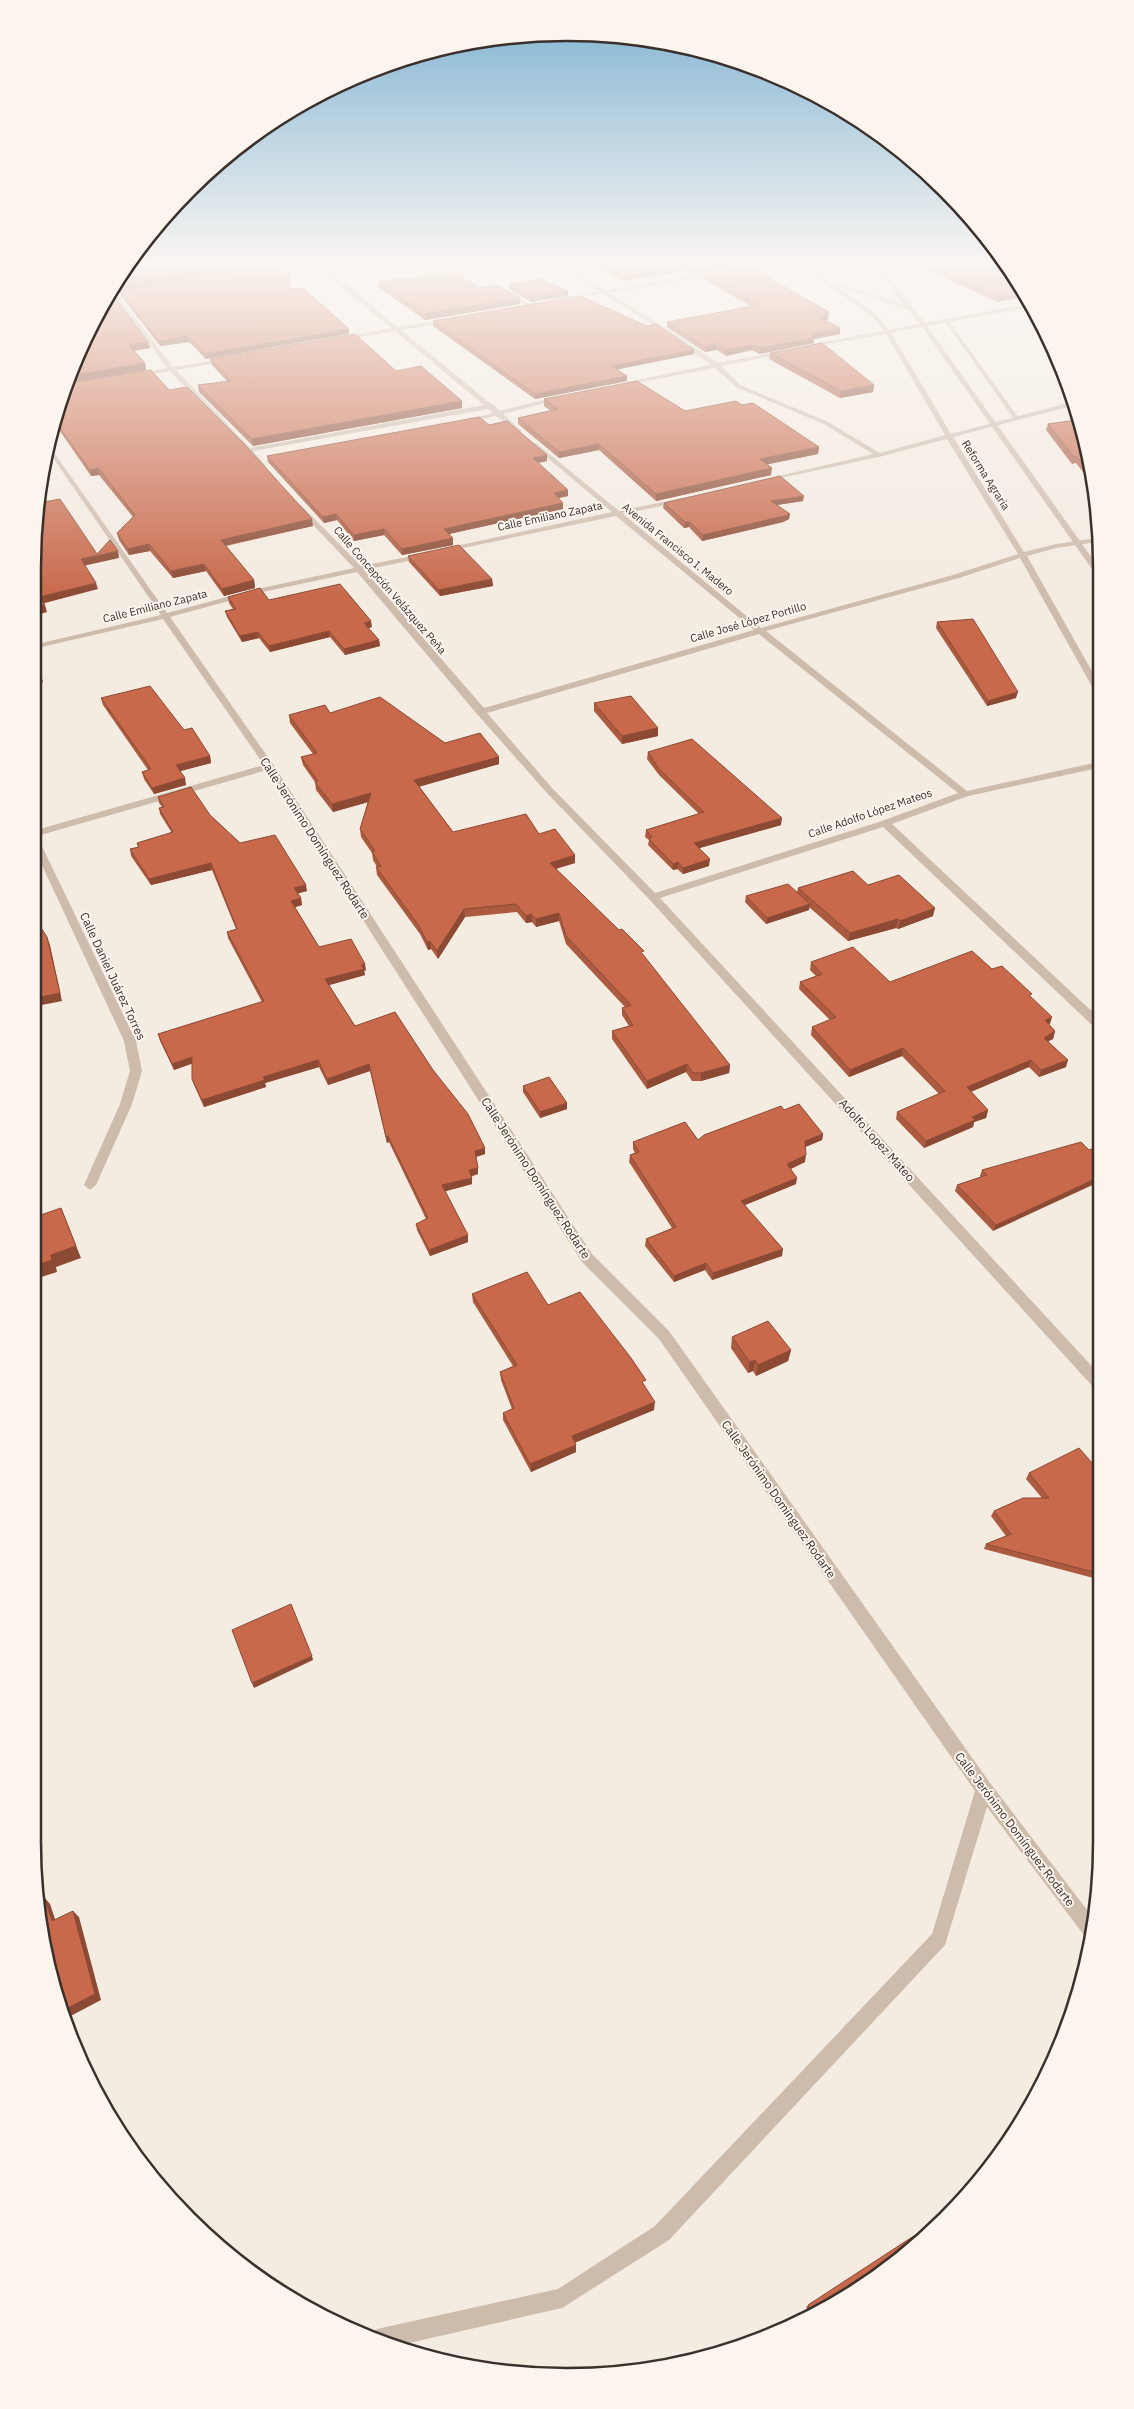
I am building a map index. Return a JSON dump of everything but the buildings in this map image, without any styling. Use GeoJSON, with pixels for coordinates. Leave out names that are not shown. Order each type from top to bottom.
{"type":"FeatureCollection","features":[{"type":"Feature","properties":{"kind":"street"},"geometry":{"type":"LineString","coordinates":[[133,376],[156,372]]}},
{"type":"Feature","properties":{"kind":"street"},"geometry":{"type":"LineString","coordinates":[[174,372],[250,450],[270,474]]}},
{"type":"Feature","properties":{"kind":"street","name":"Avenida Francisco I. Madero"},"geometry":{"type":"LineString","coordinates":[[446,372],[758,629],[965,794]]}},
{"type":"Feature","properties":{"kind":"street"},"geometry":{"type":"LineString","coordinates":[[610,387],[680,372]]}},
{"type":"Feature","properties":{"kind":"street"},"geometry":{"type":"LineString","coordinates":[[723,372],[738,386],[826,423],[878,455]]}},
{"type":"Feature","properties":{"kind":"street","name":"Reforma Agraria"},"geometry":{"type":"LineString","coordinates":[[912,372],[1023,556],[1093,681]]}},
{"type":"Feature","properties":{"kind":"street"},"geometry":{"type":"LineString","coordinates":[[957,372],[1093,565]]}},
{"type":"Feature","properties":{"kind":"street"},"geometry":{"type":"LineString","coordinates":[[983,372],[1016,418]]}},
{"type":"Feature","properties":{"kind":"street"},"geometry":{"type":"LineString","coordinates":[[460,422],[499,415],[522,406],[571,396]]}},
{"type":"Feature","properties":{"kind":"street"},"geometry":{"type":"LineString","coordinates":[[753,483],[878,455],[1067,405]]}},
{"type":"Feature","properties":{"kind":"street"},"geometry":{"type":"LineString","coordinates":[[250,450],[486,406],[522,406]]}},
{"type":"Feature","properties":{"kind":"street","name":"Calle Jerónimo Domínguez Rodarte"},"geometry":{"type":"LineString","coordinates":[[53,454],[269,766],[587,1258],[664,1335],[984,1789],[1086,1924]]}},
{"type":"Feature","properties":{"kind":"street"},"geometry":{"type":"LineString","coordinates":[[258,460],[267,458]]}},
{"type":"Feature","properties":{"kind":"street","name":"Calle Emiliano Zapata"},"geometry":{"type":"LineString","coordinates":[[442,552],[685,498]]}},
{"type":"Feature","properties":{"kind":"street","name":"Calle Concepción Velázquez Peña"},"geometry":{"type":"LineString","coordinates":[[296,501],[360,570],[480,712],[550,791],[653,897]]}},
{"type":"Feature","properties":{"kind":"street"},"geometry":{"type":"LineString","coordinates":[[1075,541],[1092,540]]}},
{"type":"Feature","properties":{"kind":"street","name":"Calle José López Portillo"},"geometry":{"type":"LineString","coordinates":[[480,712],[758,629],[960,576],[1075,541]]}},
{"type":"Feature","properties":{"kind":"street","name":"Calle Emiliano Zapata"},"geometry":{"type":"LineString","coordinates":[[41,645],[166,616],[258,591],[433,554]]}},
{"type":"Feature","properties":{"kind":"street"},"geometry":{"type":"LineString","coordinates":[[41,832],[269,766]]}},
{"type":"Feature","properties":{"kind":"street","name":"Calle Adolfo López Mateos"},"geometry":{"type":"LineString","coordinates":[[653,897],[885,823],[965,794],[1093,766]]}},
{"type":"Feature","properties":{"kind":"street"},"geometry":{"type":"LineString","coordinates":[[885,823],[1093,1019]]}},
{"type":"Feature","properties":{"kind":"street","name":"Calle Daniel Juárez Torres"},"geometry":{"type":"LineString","coordinates":[[41,854],[130,1041],[136,1071],[126,1104],[90,1185]]}},
{"type":"Feature","properties":{"kind":"street","name":"Adolfo Lopez Mateo"},"geometry":{"type":"LineString","coordinates":[[653,897],[1093,1377]]}},
{"type":"Feature","properties":{"kind":"street"},"geometry":{"type":"LineString","coordinates":[[390,2337],[562,2298],[662,2233],[939,1939],[984,1789]]}}]}
